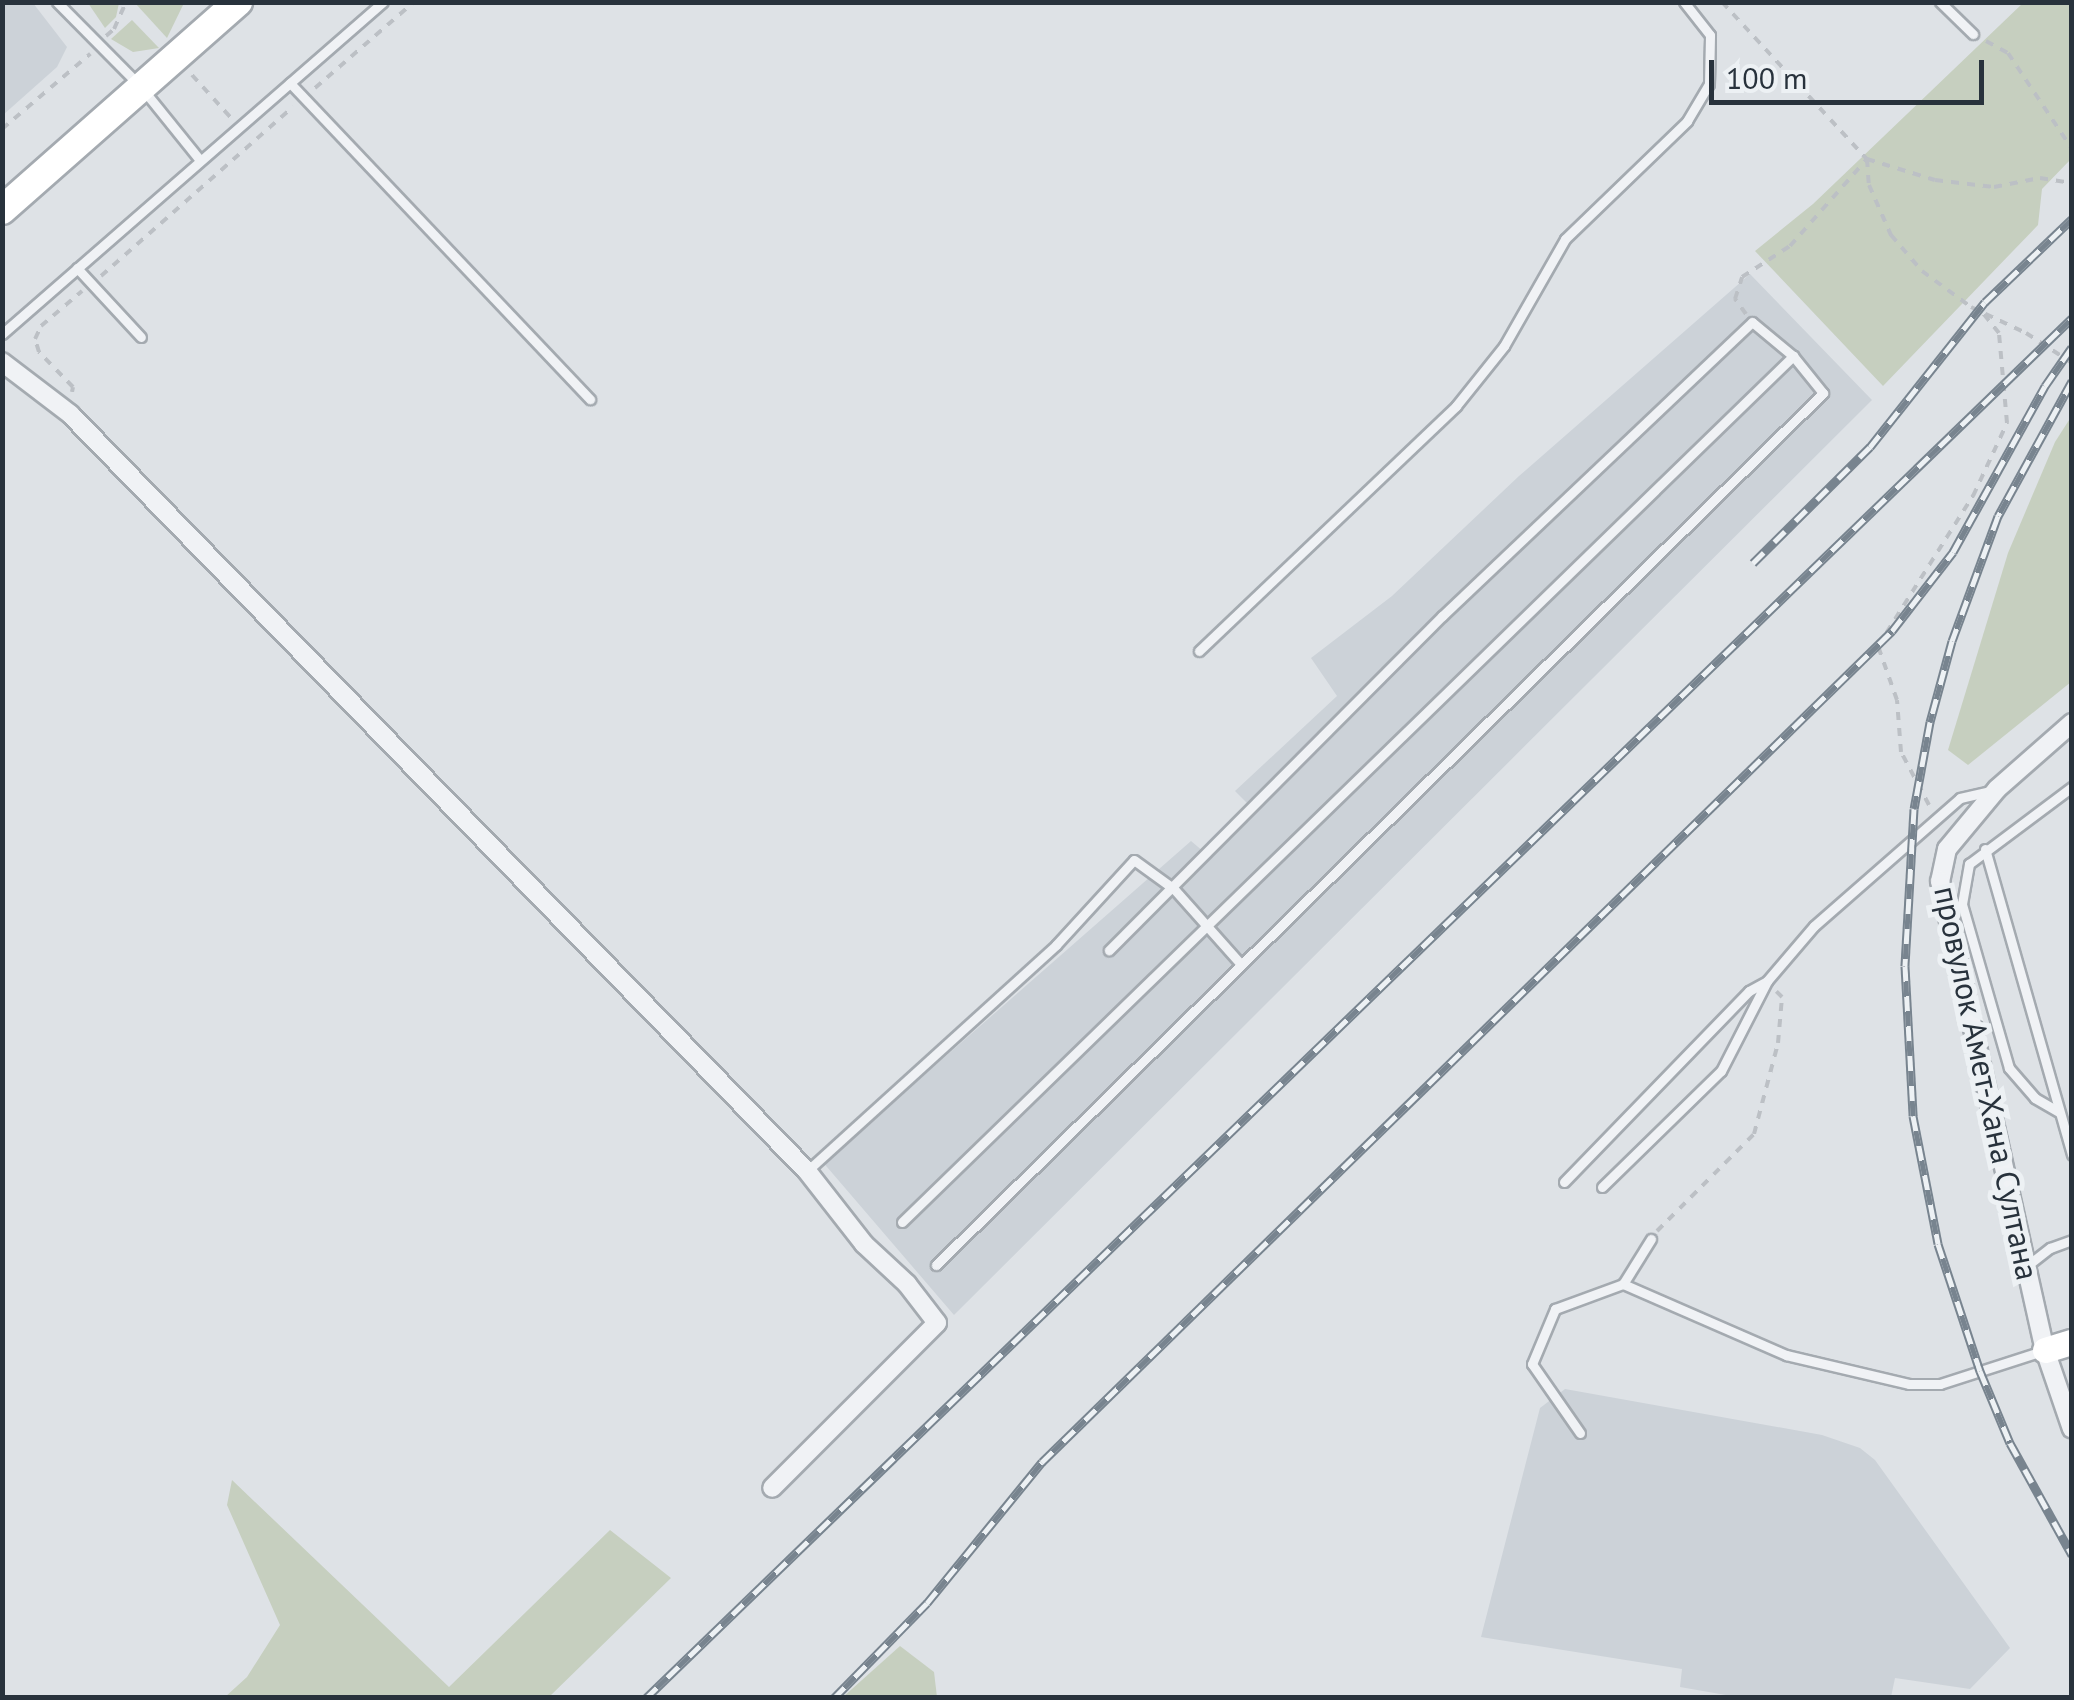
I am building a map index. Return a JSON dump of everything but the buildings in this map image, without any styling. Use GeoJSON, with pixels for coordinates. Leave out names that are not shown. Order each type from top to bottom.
{"type":"FeatureCollection","features":[{"type":"Feature","properties":{"kind":"main road"},"geometry":{"type":"LineString","coordinates":[[2,210],[238,2]]}},
{"type":"Feature","properties":{"kind":"street"},"geometry":{"type":"LineString","coordinates":[[2,362],[70,414],[807,1171],[864,1244],[907,1284],[937,1323],[772,1488]]}},
{"type":"Feature","properties":{"kind":"street","name":"провулок Амет-Хана Султана"},"geometry":{"type":"LineString","coordinates":[[2072,723],[1997,789],[1947,849],[1940,882],[2045,1350],[2072,1429]]}},
{"type":"Feature","properties":{"kind":"street"},"geometry":{"type":"LineString","coordinates":[[2045,1350],[2072,1342]]}},
{"type":"Feature","properties":{"kind":"lane"},"geometry":{"type":"LineString","coordinates":[[58,2],[141,88],[199,159]]}},
{"type":"Feature","properties":{"kind":"lane"},"geometry":{"type":"LineString","coordinates":[[2,334],[383,2]]}},
{"type":"Feature","properties":{"kind":"lane"},"geometry":{"type":"LineString","coordinates":[[1199,651],[1456,406],[1504,346],[1564,239],[1687,121],[1710,84],[1710,36],[1684,2]]}},
{"type":"Feature","properties":{"kind":"lane"},"geometry":{"type":"LineString","coordinates":[[1940,2],[1973,34]]}},
{"type":"Feature","properties":{"kind":"lane"},"geometry":{"type":"LineString","coordinates":[[290,83],[590,399]]}},
{"type":"Feature","properties":{"kind":"lane"},"geometry":{"type":"LineString","coordinates":[[77,268],[141,337]]}},
{"type":"Feature","properties":{"kind":"lane"},"geometry":{"type":"LineString","coordinates":[[936,1265],[1240,963],[1789,430],[1823,393],[1793,356],[1752,322],[1442,616],[1174,889],[1108,950]]}},
{"type":"Feature","properties":{"kind":"lane"},"geometry":{"type":"LineString","coordinates":[[902,1222],[1203,925],[1793,356]]}},
{"type":"Feature","properties":{"kind":"lane"},"geometry":{"type":"LineString","coordinates":[[2059,1112],[2035,1098],[2009,1068],[1962,904],[1969,864],[2072,787]]}},
{"type":"Feature","properties":{"kind":"lane"},"geometry":{"type":"LineString","coordinates":[[1602,1186],[1720,1071],[1767,981],[1814,926],[1960,798],[1997,789]]}},
{"type":"Feature","properties":{"kind":"lane"},"geometry":{"type":"LineString","coordinates":[[1931,825],[1947,849]]}},
{"type":"Feature","properties":{"kind":"lane"},"geometry":{"type":"LineString","coordinates":[[1985,849],[2072,1155]]}},
{"type":"Feature","properties":{"kind":"lane"},"geometry":{"type":"LineString","coordinates":[[807,1171],[1056,945],[1134,860],[1174,889],[1240,963]]}},
{"type":"Feature","properties":{"kind":"lane"},"geometry":{"type":"LineString","coordinates":[[1564,1182],[1749,991],[1767,981]]}},
{"type":"Feature","properties":{"kind":"lane"},"geometry":{"type":"LineString","coordinates":[[1580,1433],[1532,1364],[1555,1309],[1623,1284],[1651,1239]]}},
{"type":"Feature","properties":{"kind":"lane"},"geometry":{"type":"LineString","coordinates":[[2026,1266],[2050,1248],[2072,1240]]}},
{"type":"Feature","properties":{"kind":"lane"},"geometry":{"type":"LineString","coordinates":[[1623,1284],[1786,1355],[1910,1384],[1940,1384],[2045,1350]]}},
{"type":"Feature","properties":{"kind":"path"},"geometry":{"type":"LineString","coordinates":[[2,129],[114,30],[126,2]]}},
{"type":"Feature","properties":{"kind":"path"},"geometry":{"type":"LineString","coordinates":[[70,414],[72,387],[39,352],[35,339],[42,326],[414,2]]}},
{"type":"Feature","properties":{"kind":"path"},"geometry":{"type":"LineString","coordinates":[[1722,2],[1867,160],[1935,180],[1994,187],[2040,178],[2072,182]]}},
{"type":"Feature","properties":{"kind":"path"},"geometry":{"type":"LineString","coordinates":[[1973,34],[2008,53],[2072,149]]}},
{"type":"Feature","properties":{"kind":"path"},"geometry":{"type":"LineString","coordinates":[[188,72],[240,128]]}},
{"type":"Feature","properties":{"kind":"path"},"geometry":{"type":"LineString","coordinates":[[1867,160],[1869,185],[1891,235],[1922,272],[2072,363]]}},
{"type":"Feature","properties":{"kind":"path"},"geometry":{"type":"LineString","coordinates":[[1752,322],[1736,299],[1742,276],[1790,246],[1867,160]]}},
{"type":"Feature","properties":{"kind":"path"},"geometry":{"type":"LineString","coordinates":[[1931,825],[1928,796],[1900,752],[1896,700],[1878,646],[1973,496],[2007,423],[1999,333],[1984,312]]}},
{"type":"Feature","properties":{"kind":"path"},"geometry":{"type":"LineString","coordinates":[[1651,1239],[1671,1213],[1754,1134],[1778,1044],[1782,997],[1767,981]]}},
{"type":"Feature","properties":{"kind":"shaded area"},"geometry":{"type":"Polygon","coordinates":[[[3,2],[33,3],[67,47],[57,67],[3,115],[3,2]]]}},
{"type":"Feature","properties":{"kind":"shaded area"},"geometry":{"type":"Polygon","coordinates":[[[1750,274],[1872,400],[954,1315],[821,1160],[849,1141],[1191,841],[1204,852],[1248,804],[1235,791],[1337,696],[1311,658],[1392,596],[1519,476],[1750,274]]]}},
{"type":"Feature","properties":{"kind":"shaded area"},"geometry":{"type":"Polygon","coordinates":[[[1565,1389],[1822,1435],[1860,1448],[1875,1460],[2010,1648],[1970,1689],[1895,1678],[1891,1697],[1743,1698],[1680,1687],[1682,1669],[1481,1637],[1540,1408],[1565,1389]]]}},
{"type":"Feature","properties":{"kind":"green space"},"geometry":{"type":"Polygon","coordinates":[[[88,2],[119,3],[116,17],[105,28],[88,2]]]}},
{"type":"Feature","properties":{"kind":"green space"},"geometry":{"type":"Polygon","coordinates":[[[135,3],[184,3],[167,38],[135,3]]]}},
{"type":"Feature","properties":{"kind":"green space"},"geometry":{"type":"Polygon","coordinates":[[[2023,3],[2071,3],[2071,159],[2042,189],[2038,225],[1883,386],[1755,251],[1813,204],[2023,3]]]}},
{"type":"Feature","properties":{"kind":"green space"},"geometry":{"type":"Polygon","coordinates":[[[132,20],[159,48],[133,52],[111,39],[132,20]]]}},
{"type":"Feature","properties":{"kind":"green space"},"geometry":{"type":"Polygon","coordinates":[[[2071,417],[2071,682],[1968,765],[1948,750],[2008,553],[2055,442],[2071,417]]]}},
{"type":"Feature","properties":{"kind":"green space"},"geometry":{"type":"Polygon","coordinates":[[[232,1480],[449,1687],[610,1530],[671,1578],[549,1697],[225,1697],[247,1677],[280,1625],[227,1505],[232,1480]]]}},
{"type":"Feature","properties":{"kind":"green space"},"geometry":{"type":"Polygon","coordinates":[[[900,1646],[934,1672],[937,1697],[843,1697],[900,1646]]]}},
{"type":"Feature","properties":{"kind":"railway"},"geometry":{"type":"LineString","coordinates":[[1753,563],[1870,447],[1985,302],[2072,219]]}},
{"type":"Feature","properties":{"kind":"railway"},"geometry":{"type":"LineString","coordinates":[[646,1698],[2072,318]]}},
{"type":"Feature","properties":{"kind":"railway"},"geometry":{"type":"LineString","coordinates":[[834,1698],[927,1603],[1042,1462],[1892,631],[1953,552],[2045,386],[2072,347]]}},
{"type":"Feature","properties":{"kind":"railway"},"geometry":{"type":"LineString","coordinates":[[2072,381],[1998,516],[1952,641],[1930,722],[1914,809],[1905,966],[1913,1116],[1938,1244],[1980,1371],[2010,1443],[2072,1555]]}}]}
